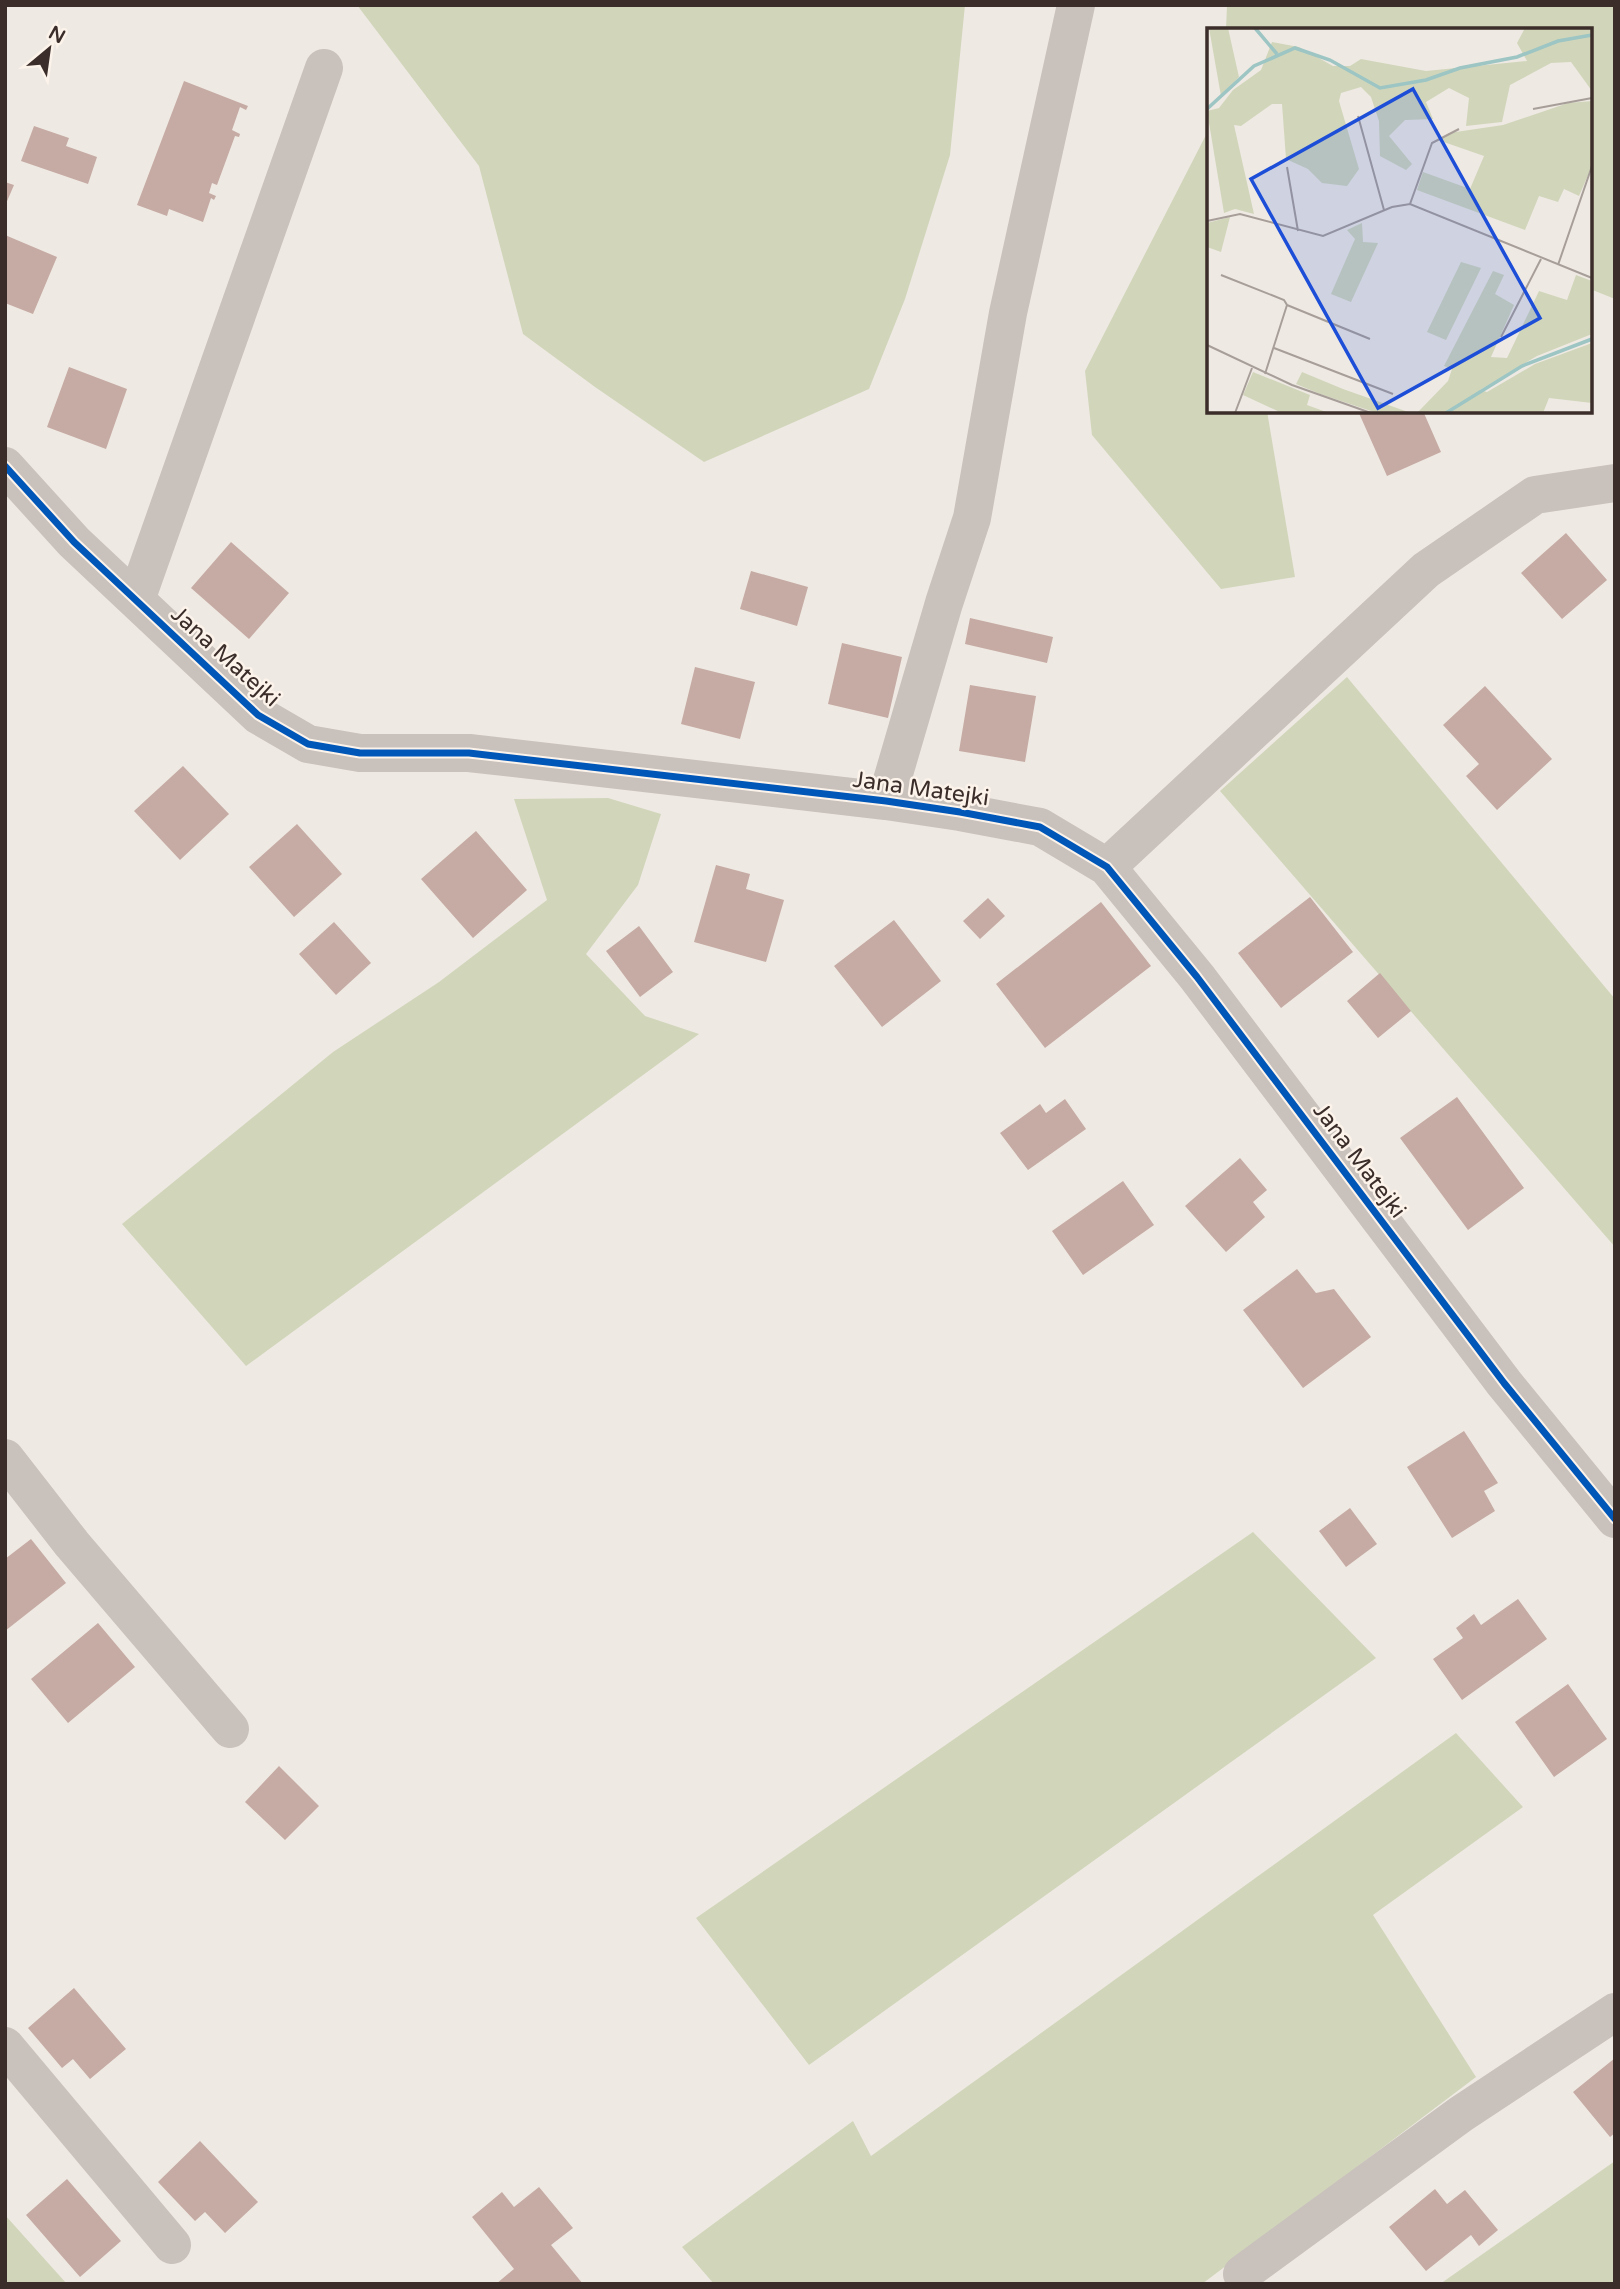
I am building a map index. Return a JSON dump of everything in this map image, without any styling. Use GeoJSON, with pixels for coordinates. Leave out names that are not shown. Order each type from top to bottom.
{"type":"FeatureCollection","features":[{"type":"Feature","properties":{"kind":"street"},"geometry":{"type":"LineString","coordinates":[[886,801],[972,518],[1008,313],[1076,5]]}},
{"type":"Feature","properties":{"kind":"street"},"geometry":{"type":"LineString","coordinates":[[136,600],[324,68]]}},
{"type":"Feature","properties":{"kind":"street","name":"Jana Matejki"},"geometry":{"type":"LineString","coordinates":[[5,466],[74,542],[258,715],[308,744],[360,753],[469,754],[886,801],[1040,827],[1107,867],[1197,977],[1504,1383],[1615,1519]]}},
{"type":"Feature","properties":{"kind":"street"},"geometry":{"type":"LineString","coordinates":[[1107,867],[1426,570],[1535,495],[1615,483]]}},
{"type":"Feature","properties":{"kind":"street"},"geometry":{"type":"LineString","coordinates":[[5,1458],[72,1544],[230,1729]]}},
{"type":"Feature","properties":{"kind":"street"},"geometry":{"type":"LineString","coordinates":[[1242,2274],[1461,2114],[1615,2012]]}},
{"type":"Feature","properties":{"kind":"street"},"geometry":{"type":"LineString","coordinates":[[5,2046],[172,2245]]}},
{"type":"Feature","properties":{"kind":"green space"},"geometry":{"type":"Polygon","coordinates":[[[357,5],[965,5],[950,155],[905,299],[869,389],[704,462],[523,334],[479,166],[357,5]]]}},
{"type":"Feature","properties":{"kind":"green space"},"geometry":{"type":"Polygon","coordinates":[[[1227,5],[1615,5],[1615,299],[1592,290],[1592,28],[1226,28],[1227,5]]]}},
{"type":"Feature","properties":{"kind":"green space"},"geometry":{"type":"Polygon","coordinates":[[[1207,133],[1207,413],[1267,413],[1295,577],[1221,589],[1092,435],[1085,371],[1207,133]]]}},
{"type":"Feature","properties":{"kind":"green space"},"geometry":{"type":"Polygon","coordinates":[[[1347,677],[1615,999],[1615,1247],[1220,791],[1347,677]]]}},
{"type":"Feature","properties":{"kind":"green space"},"geometry":{"type":"Polygon","coordinates":[[[608,798],[661,814],[638,885],[586,954],[645,1016],[699,1034],[246,1366],[122,1224],[333,1052],[439,982],[547,900],[514,799],[608,798]]]}},
{"type":"Feature","properties":{"kind":"green space"},"geometry":{"type":"Polygon","coordinates":[[[1253,1532],[1376,1658],[809,2065],[696,1918],[1253,1532]]]}},
{"type":"Feature","properties":{"kind":"green space"},"geometry":{"type":"Polygon","coordinates":[[[1456,1733],[1523,1807],[1373,1915],[1476,2077],[1202,2284],[714,2284],[682,2247],[853,2121],[871,2156],[1456,1733]]]}},
{"type":"Feature","properties":{"kind":"green space"},"geometry":{"type":"Polygon","coordinates":[[[1615,2161],[1615,2284],[1440,2284],[1615,2161]]]}},
{"type":"Feature","properties":{"kind":"green space"},"geometry":{"type":"Polygon","coordinates":[[[5,2215],[67,2284],[5,2284],[5,2215]]]}},
{"type":"Feature","properties":{"kind":"building"},"geometry":{"type":"Polygon","coordinates":[[[184,81],[248,106],[246,110],[240,107],[232,130],[240,134],[239,137],[235,136],[217,185],[212,183],[209,193],[216,196],[214,200],[211,198],[203,222],[169,209],[167,216],[137,205],[184,81]]]}},
{"type":"Feature","properties":{"kind":"building"},"geometry":{"type":"Polygon","coordinates":[[[34,126],[69,138],[66,146],[97,157],[88,184],[21,161],[34,126]]]}},
{"type":"Feature","properties":{"kind":"building"},"geometry":{"type":"Polygon","coordinates":[[[5,182],[14,185],[5,206],[5,182]]]}},
{"type":"Feature","properties":{"kind":"building"},"geometry":{"type":"Polygon","coordinates":[[[5,235],[57,257],[33,314],[5,303],[5,235]]]}},
{"type":"Feature","properties":{"kind":"building"},"geometry":{"type":"Polygon","coordinates":[[[69,367],[127,389],[106,449],[47,427],[69,367]]]}},
{"type":"Feature","properties":{"kind":"building"},"geometry":{"type":"Polygon","coordinates":[[[1359,413],[1424,413],[1441,452],[1387,476],[1359,413]]]}},
{"type":"Feature","properties":{"kind":"building"},"geometry":{"type":"Polygon","coordinates":[[[1566,533],[1607,580],[1562,619],[1521,573],[1566,533]]]}},
{"type":"Feature","properties":{"kind":"building"},"geometry":{"type":"Polygon","coordinates":[[[231,542],[289,593],[249,639],[191,588],[231,542]]]}},
{"type":"Feature","properties":{"kind":"building"},"geometry":{"type":"Polygon","coordinates":[[[751,571],[808,587],[797,626],[740,609],[751,571]]]}},
{"type":"Feature","properties":{"kind":"building"},"geometry":{"type":"Polygon","coordinates":[[[970,618],[1053,637],[1047,663],[965,644],[970,618]]]}},
{"type":"Feature","properties":{"kind":"building"},"geometry":{"type":"Polygon","coordinates":[[[842,643],[902,657],[888,718],[828,704],[842,643]]]}},
{"type":"Feature","properties":{"kind":"building"},"geometry":{"type":"Polygon","coordinates":[[[695,667],[755,682],[740,739],[681,724],[695,667]]]}},
{"type":"Feature","properties":{"kind":"building"},"geometry":{"type":"Polygon","coordinates":[[[970,685],[1036,696],[1025,762],[959,751],[970,685]]]}},
{"type":"Feature","properties":{"kind":"building"},"geometry":{"type":"Polygon","coordinates":[[[1485,686],[1552,759],[1497,810],[1466,776],[1479,764],[1443,725],[1485,686]]]}},
{"type":"Feature","properties":{"kind":"building"},"geometry":{"type":"Polygon","coordinates":[[[183,766],[229,814],[180,860],[134,811],[183,766]]]}},
{"type":"Feature","properties":{"kind":"building"},"geometry":{"type":"Polygon","coordinates":[[[297,824],[342,874],[294,917],[249,867],[297,824]]]}},
{"type":"Feature","properties":{"kind":"building"},"geometry":{"type":"Polygon","coordinates":[[[476,831],[527,890],[473,938],[421,879],[476,831]]]}},
{"type":"Feature","properties":{"kind":"building"},"geometry":{"type":"Polygon","coordinates":[[[716,865],[750,874],[746,889],[784,900],[766,962],[694,942],[716,865]]]}},
{"type":"Feature","properties":{"kind":"building"},"geometry":{"type":"Polygon","coordinates":[[[1310,897],[1353,952],[1281,1008],[1238,953],[1310,897]]]}},
{"type":"Feature","properties":{"kind":"building"},"geometry":{"type":"Polygon","coordinates":[[[988,898],[1005,916],[980,939],[963,921],[988,898]]]}},
{"type":"Feature","properties":{"kind":"building"},"geometry":{"type":"Polygon","coordinates":[[[1101,902],[1151,966],[1045,1048],[996,984],[1101,902]]]}},
{"type":"Feature","properties":{"kind":"building"},"geometry":{"type":"Polygon","coordinates":[[[894,920],[941,981],[882,1027],[834,966],[894,920]]]}},
{"type":"Feature","properties":{"kind":"building"},"geometry":{"type":"Polygon","coordinates":[[[334,922],[371,963],[336,995],[299,954],[334,922]]]}},
{"type":"Feature","properties":{"kind":"building"},"geometry":{"type":"Polygon","coordinates":[[[639,926],[673,972],[640,997],[606,951],[639,926]]]}},
{"type":"Feature","properties":{"kind":"building"},"geometry":{"type":"Polygon","coordinates":[[[1380,973],[1411,1011],[1378,1038],[1347,1001],[1380,973]]]}},
{"type":"Feature","properties":{"kind":"building"},"geometry":{"type":"Polygon","coordinates":[[[1457,1097],[1524,1188],[1468,1230],[1400,1138],[1457,1097]]]}},
{"type":"Feature","properties":{"kind":"building"},"geometry":{"type":"Polygon","coordinates":[[[1065,1099],[1086,1129],[1028,1170],[1000,1133],[1040,1104],[1046,1113],[1065,1099]]]}},
{"type":"Feature","properties":{"kind":"building"},"geometry":{"type":"Polygon","coordinates":[[[1240,1158],[1267,1190],[1253,1202],[1265,1217],[1226,1252],[1185,1206],[1240,1158]]]}},
{"type":"Feature","properties":{"kind":"building"},"geometry":{"type":"Polygon","coordinates":[[[1123,1181],[1154,1225],[1083,1275],[1052,1231],[1123,1181]]]}},
{"type":"Feature","properties":{"kind":"building"},"geometry":{"type":"Polygon","coordinates":[[[1297,1269],[1316,1293],[1334,1289],[1371,1337],[1303,1388],[1243,1310],[1297,1269]]]}},
{"type":"Feature","properties":{"kind":"building"},"geometry":{"type":"Polygon","coordinates":[[[1464,1431],[1498,1483],[1484,1491],[1495,1511],[1452,1538],[1407,1467],[1464,1431]]]}},
{"type":"Feature","properties":{"kind":"building"},"geometry":{"type":"Polygon","coordinates":[[[1350,1508],[1377,1544],[1346,1567],[1319,1531],[1350,1508]]]}},
{"type":"Feature","properties":{"kind":"building"},"geometry":{"type":"Polygon","coordinates":[[[31,1539],[66,1583],[5,1631],[5,1559],[31,1539]]]}},
{"type":"Feature","properties":{"kind":"building"},"geometry":{"type":"Polygon","coordinates":[[[1518,1599],[1547,1639],[1462,1700],[1433,1659],[1463,1638],[1456,1628],[1474,1614],[1481,1625],[1518,1599]]]}},
{"type":"Feature","properties":{"kind":"building"},"geometry":{"type":"Polygon","coordinates":[[[98,1623],[135,1667],[68,1723],[31,1679],[98,1623]]]}},
{"type":"Feature","properties":{"kind":"building"},"geometry":{"type":"Polygon","coordinates":[[[1568,1684],[1607,1739],[1554,1777],[1515,1722],[1568,1684]]]}},
{"type":"Feature","properties":{"kind":"building"},"geometry":{"type":"Polygon","coordinates":[[[279,1766],[319,1806],[285,1840],[245,1802],[279,1766]]]}},
{"type":"Feature","properties":{"kind":"building"},"geometry":{"type":"Polygon","coordinates":[[[74,1988],[126,2049],[90,2079],[73,2059],[62,2068],[28,2028],[74,1988]]]}},
{"type":"Feature","properties":{"kind":"building"},"geometry":{"type":"Polygon","coordinates":[[[1615,2058],[1615,2133],[1610,2137],[1573,2092],[1615,2058]]]}},
{"type":"Feature","properties":{"kind":"building"},"geometry":{"type":"Polygon","coordinates":[[[200,2141],[258,2202],[225,2233],[205,2212],[195,2221],[158,2182],[200,2141]]]}},
{"type":"Feature","properties":{"kind":"building"},"geometry":{"type":"Polygon","coordinates":[[[67,2179],[121,2241],[80,2277],[26,2215],[67,2179]]]}},
{"type":"Feature","properties":{"kind":"building"},"geometry":{"type":"Polygon","coordinates":[[[539,2187],[573,2228],[551,2245],[583,2284],[496,2284],[514,2269],[472,2217],[502,2192],[514,2207],[539,2187]]]}},
{"type":"Feature","properties":{"kind":"building"},"geometry":{"type":"Polygon","coordinates":[[[1435,2189],[1447,2204],[1465,2190],[1498,2230],[1479,2246],[1471,2235],[1426,2271],[1389,2227],[1435,2189]]]}},
{"type":"Feature","properties":{"kind":"cycle path"},"geometry":{"type":"LineString","coordinates":[[5,466],[74,542],[258,715],[308,744],[360,753],[469,753],[960,812],[1040,827],[1107,867],[1197,977],[1504,1383],[1615,1519]]}}]}
